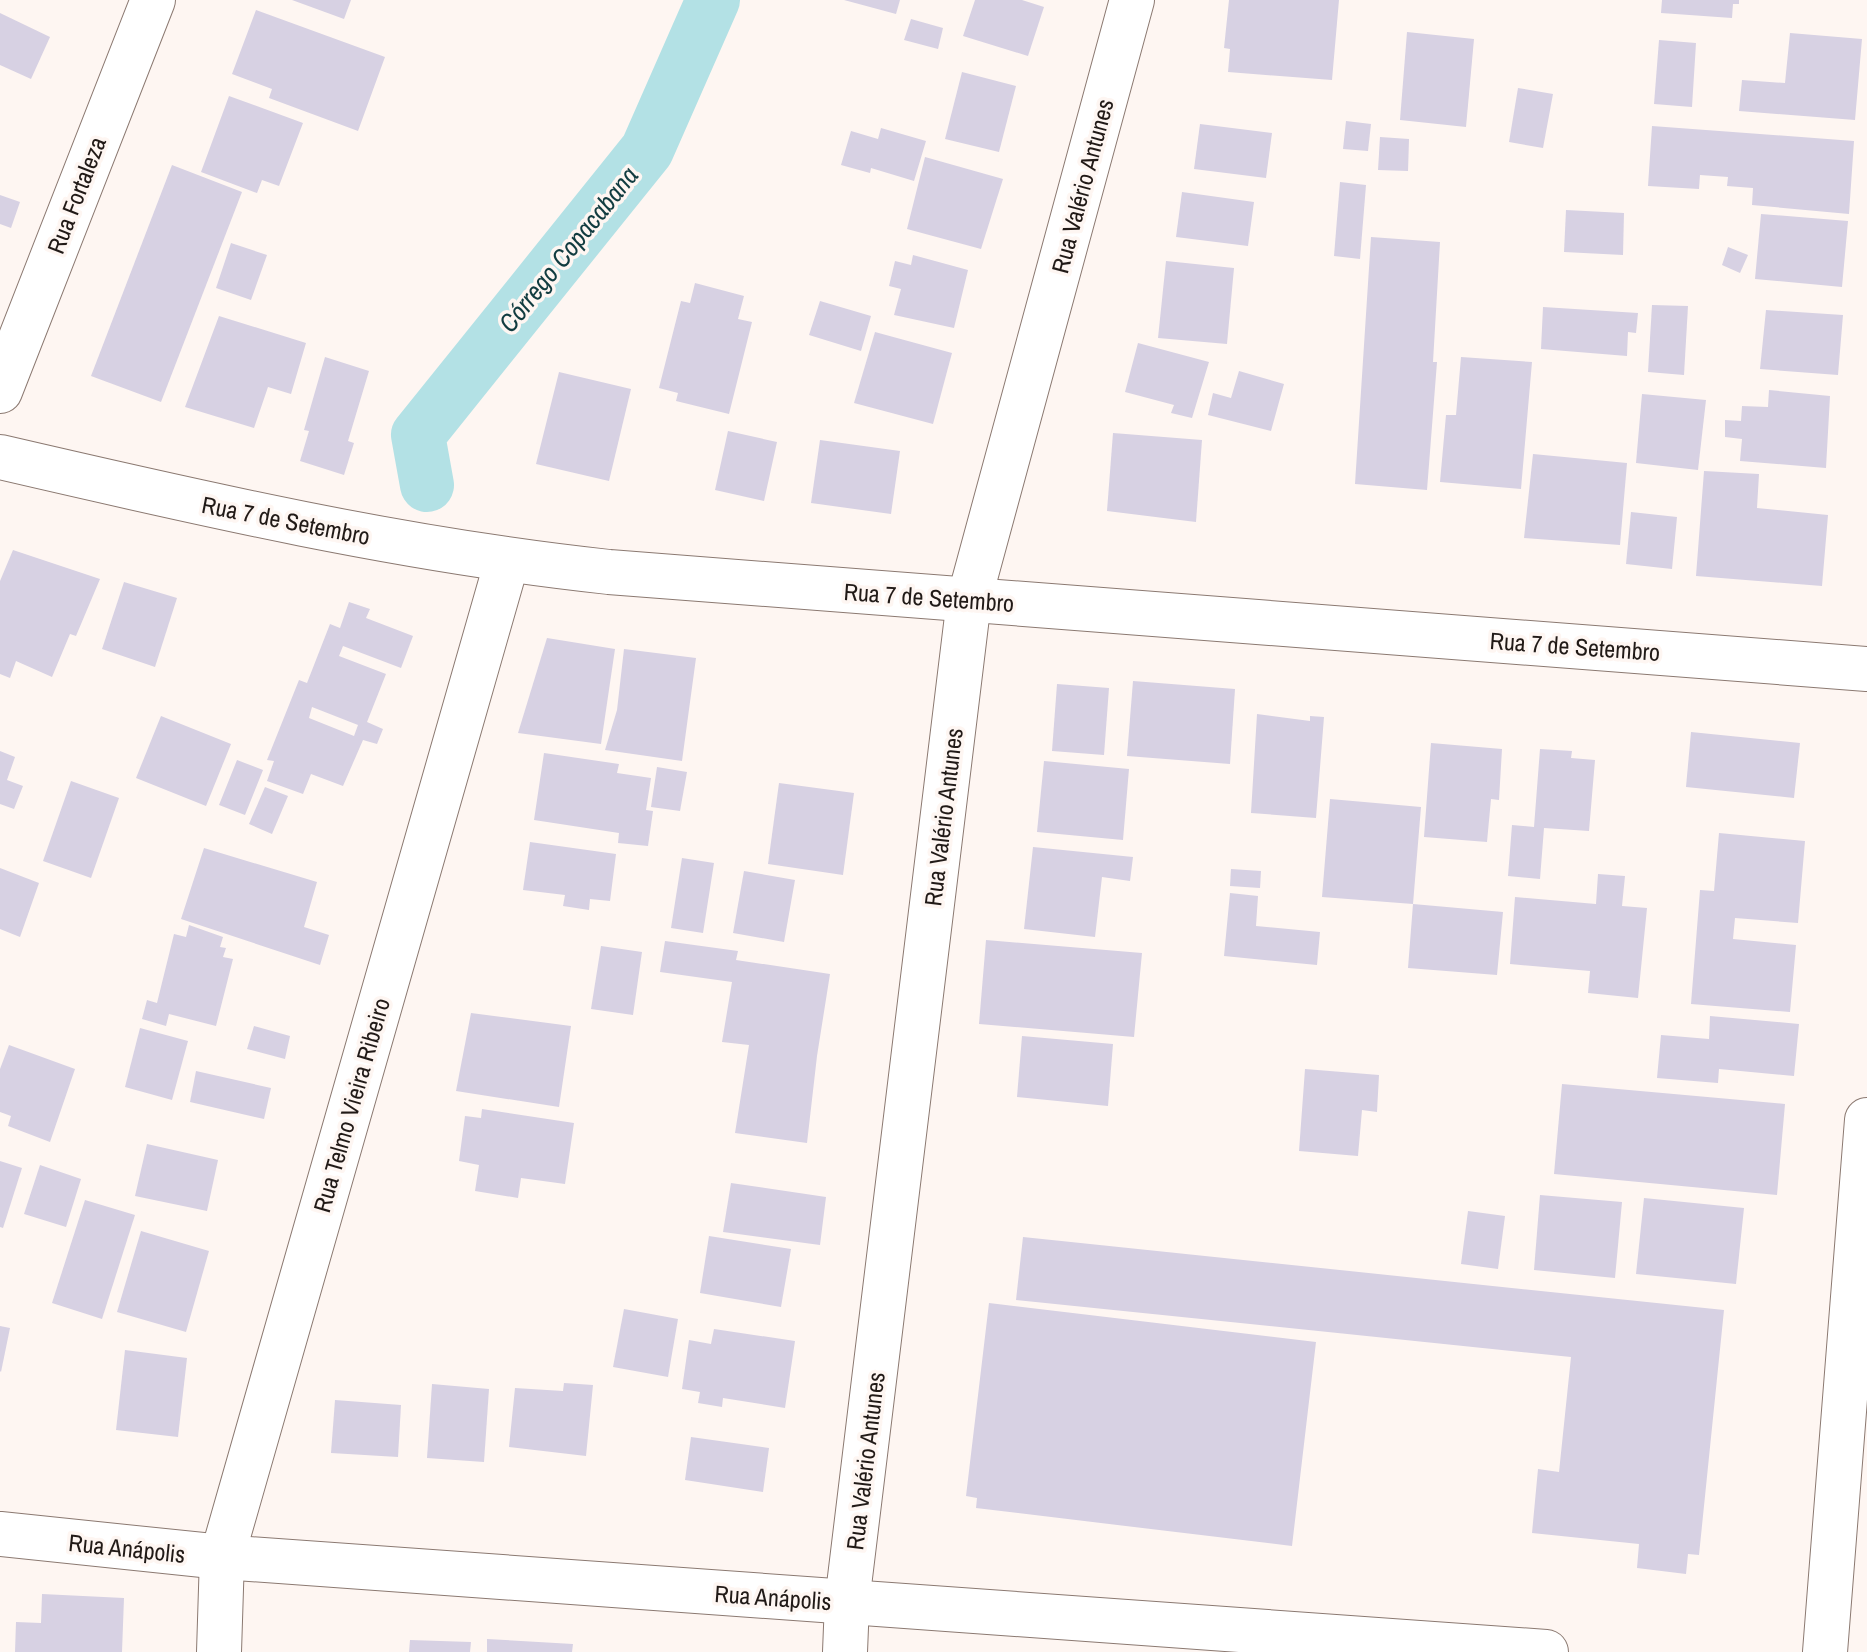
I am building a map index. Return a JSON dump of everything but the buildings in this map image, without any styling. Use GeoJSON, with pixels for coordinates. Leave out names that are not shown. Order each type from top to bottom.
{"type":"FeatureCollection","features":[{"type":"Feature","properties":{"kind":"street","name":"Rua Fortaleza"},"geometry":{"type":"LineString","coordinates":[[0,391],[153,0]]}},
{"type":"Feature","properties":{"kind":"street","name":"Rua Valério Antunes"},"geometry":{"type":"LineString","coordinates":[[845,1652],[847,1602],[969,600],[1132,0]]}},
{"type":"Feature","properties":{"kind":"street","name":"Rua 7 de Setembro"},"geometry":{"type":"LineString","coordinates":[[0,457],[218,507],[507,561],[609,572],[1867,669]]}},
{"type":"Feature","properties":{"kind":"street","name":"Rua Telmo Vieira Ribeiro"},"geometry":{"type":"LineString","coordinates":[[219,1652],[222,1557],[507,561]]}},
{"type":"Feature","properties":{"kind":"street"},"geometry":{"type":"LineString","coordinates":[[1825,1652],[1867,1120]]}},
{"type":"Feature","properties":{"kind":"street","name":"Rua Anápolis"},"geometry":{"type":"LineString","coordinates":[[0,1534],[222,1557],[1546,1652]]}},
{"type":"Feature","properties":{"kind":"waterway","name":"Córrego Copacabana"},"geometry":{"type":"LineString","coordinates":[[427,485],[418,435],[647,150],[713,0]]}}]}
